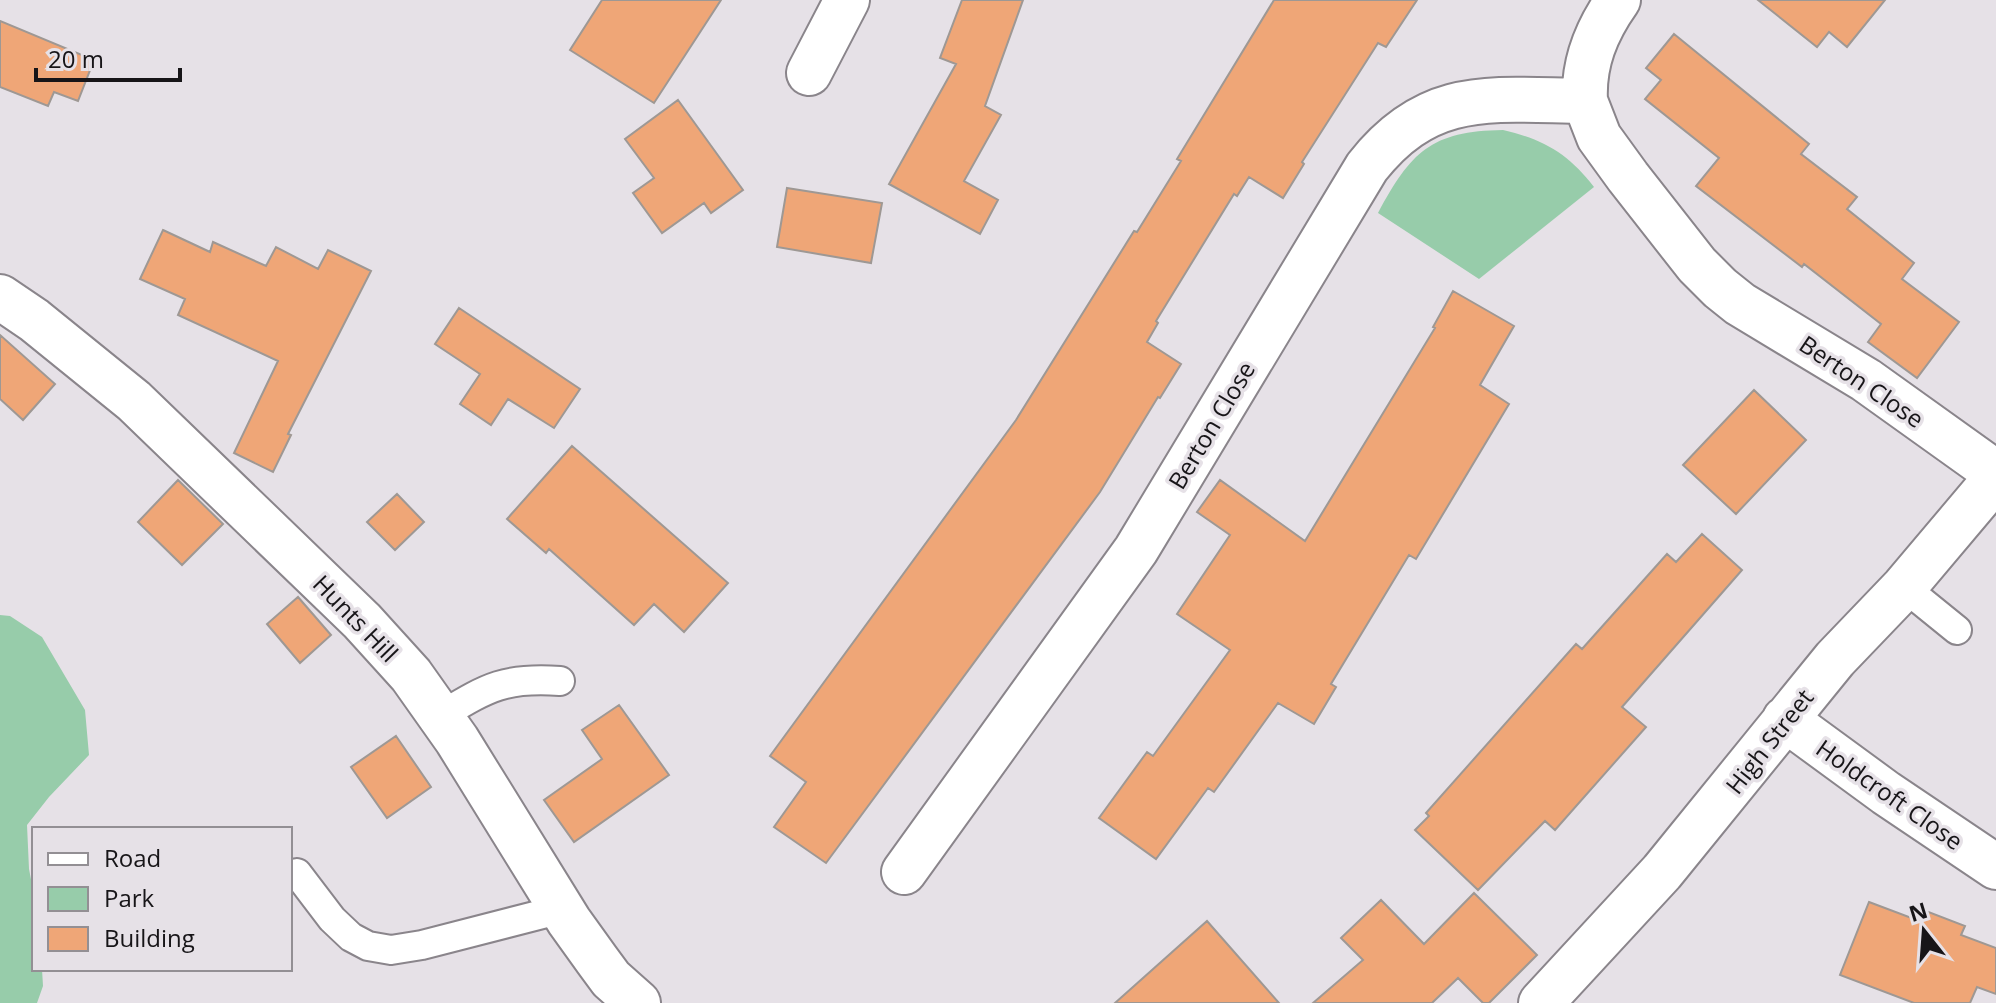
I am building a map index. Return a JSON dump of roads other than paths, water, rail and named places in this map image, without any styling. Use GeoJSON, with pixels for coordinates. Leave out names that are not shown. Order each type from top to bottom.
{"type":"FeatureCollection","features":[{"type":"Feature","properties":{"kind":"street"},"geometry":{"type":"LineString","coordinates":[[809,73],[847,0]]}},
{"type":"Feature","properties":{"kind":"street","name":"Berton Close"},"geometry":{"type":"LineString","coordinates":[[1618,0],[1605,18],[1590,51],[1584,81],[1585,101],[1599,137],[1697,265],[1740,304],[1866,380],[1996,475]]}},
{"type":"Feature","properties":{"kind":"street","name":"Berton Close"},"geometry":{"type":"LineString","coordinates":[[904,872],[1136,550],[1367,167],[1384,146],[1418,119],[1458,104],[1476,100],[1585,101]]}},
{"type":"Feature","properties":{"kind":"street","name":"Hunts Hill"},"geometry":{"type":"LineString","coordinates":[[0,297],[34,320],[134,401],[362,621],[411,675],[562,909],[611,979],[636,1002]]}},
{"type":"Feature","properties":{"kind":"street","name":"High Street"},"geometry":{"type":"LineString","coordinates":[[1541,1003],[1662,872],[1835,659],[1904,587],[1996,475]]}},
{"type":"Feature","properties":{"kind":"street","name":"Holdcroft Close"},"geometry":{"type":"LineString","coordinates":[[1785,719],[1899,802],[1996,867]]}},
{"type":"Feature","properties":{"kind":"lane"},"geometry":{"type":"LineString","coordinates":[[1904,587],[1957,630]]}},
{"type":"Feature","properties":{"kind":"lane"},"geometry":{"type":"LineString","coordinates":[[440,716],[481,691],[510,681],[560,681]]}},
{"type":"Feature","properties":{"kind":"lane"},"geometry":{"type":"LineString","coordinates":[[297,873],[332,919],[351,937],[368,946],[391,950],[562,909]]}}]}
